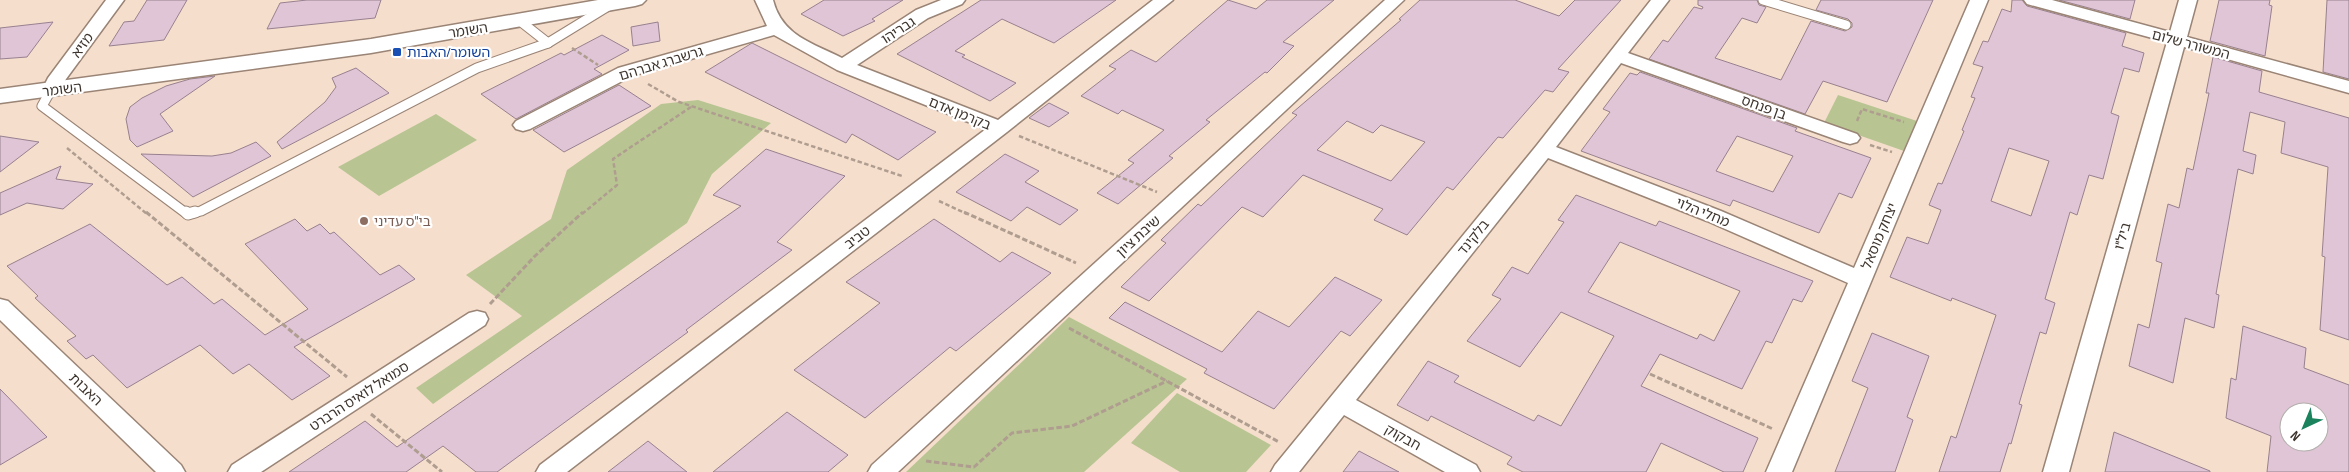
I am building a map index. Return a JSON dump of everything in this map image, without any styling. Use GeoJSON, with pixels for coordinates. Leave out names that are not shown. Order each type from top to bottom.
{"type":"FeatureCollection","features":[{"type":"Feature","properties":{"kind":"street","name":"מזיא"},"geometry":{"type":"LineString","coordinates":[[54,84],[115,0]]}},
{"type":"Feature","properties":{"kind":"street","name":"השומר"},"geometry":{"type":"LineString","coordinates":[[0,96],[54,84],[371,46],[635,0]]}},
{"type":"Feature","properties":{"kind":"street","name":"בקרמן אדם"},"geometry":{"type":"LineString","coordinates":[[764,0],[777,29],[788,38],[843,66],[1000,128]]}},
{"type":"Feature","properties":{"kind":"street","name":"גבריהו"},"geometry":{"type":"LineString","coordinates":[[843,66],[922,14],[956,0]]}},
{"type":"Feature","properties":{"kind":"street","name":"טביב"},"geometry":{"type":"LineString","coordinates":[[549,472],[922,188],[1164,0]]}},
{"type":"Feature","properties":{"kind":"street","name":"שיבת ציון"},"geometry":{"type":"LineString","coordinates":[[888,465],[1395,0]]}},
{"type":"Feature","properties":{"kind":"street","name":"בלקינד"},"geometry":{"type":"LineString","coordinates":[[1284,472],[1544,149],[1660,0]]}},
{"type":"Feature","properties":{"kind":"street","name":"יצחק מוסאל"},"geometry":{"type":"LineString","coordinates":[[1780,472],[1979,0]]}},
{"type":"Feature","properties":{"kind":"street","name":"המשורר שלום"},"geometry":{"type":"LineString","coordinates":[[2033,0],[2349,87]]}},
{"type":"Feature","properties":{"kind":"street","name":"ביל\"ו"},"geometry":{"type":"LineString","coordinates":[[2056,472],[2188,0]]}},
{"type":"Feature","properties":{"kind":"street","name":"גרשברג אברהם"},"geometry":{"type":"LineString","coordinates":[[523,125],[620,74],[777,29]]}},
{"type":"Feature","properties":{"kind":"street","name":"בן פנחס"},"geometry":{"type":"LineString","coordinates":[[1616,55],[1850,138]]}},
{"type":"Feature","properties":{"kind":"street","name":"השומר"},"geometry":{"type":"LineString","coordinates":[[0,82],[54,84]]}},
{"type":"Feature","properties":{"kind":"street","name":"מחלי הלוי"},"geometry":{"type":"LineString","coordinates":[[1544,149],[1714,216],[1861,280]]}},
{"type":"Feature","properties":{"kind":"street","name":"האבות"},"geometry":{"type":"LineString","coordinates":[[0,307],[172,472]]}},
{"type":"Feature","properties":{"kind":"street","name":"סמואל לואיס הרברט"},"geometry":{"type":"LineString","coordinates":[[241,472],[477,319]]}},
{"type":"Feature","properties":{"kind":"street","name":"חבקוק"},"geometry":{"type":"LineString","coordinates":[[1340,402],[1467,472]]}},
{"type":"Feature","properties":{"kind":"lane"},"geometry":{"type":"LineString","coordinates":[[1763,0],[1846,25]]}},
{"type":"Feature","properties":{"kind":"lane"},"geometry":{"type":"LineString","coordinates":[[54,84],[42,106],[188,214],[201,211],[477,68],[548,43],[612,4]]}},
{"type":"Feature","properties":{"kind":"lane"},"geometry":{"type":"LineString","coordinates":[[520,21],[548,43]]}},
{"type":"Feature","properties":{"kind":"path"},"geometry":{"type":"LineString","coordinates":[[570,47],[620,74],[679,102],[922,188],[1098,273]]}},
{"type":"Feature","properties":{"kind":"path"},"geometry":{"type":"LineString","coordinates":[[477,319],[520,268],[583,211],[617,185],[613,159],[691,106]]}},
{"type":"Feature","properties":{"kind":"path"},"geometry":{"type":"LineString","coordinates":[[1912,159],[1850,138],[1862,109],[1926,129]]}},
{"type":"Feature","properties":{"kind":"path","name":"בקרמן אדם"},"geometry":{"type":"LineString","coordinates":[[1000,128],[1177,200]]}},
{"type":"Feature","properties":{"kind":"path"},"geometry":{"type":"LineString","coordinates":[[65,146],[359,396],[442,472]]}},
{"type":"Feature","properties":{"kind":"path"},"geometry":{"type":"LineString","coordinates":[[1050,317],[1300,453]]}},
{"type":"Feature","properties":{"kind":"path"},"geometry":{"type":"LineString","coordinates":[[1650,374],[1794,438]]}},
{"type":"Feature","properties":{"kind":"path"},"geometry":{"type":"LineString","coordinates":[[888,465],[974,467],[1012,433],[1072,426],[1167,381]]}},
{"type":"Feature","properties":{"kind":"green space"},"geometry":{"type":"Polygon","coordinates":[[[1838,95],[1917,121],[1904,151],[1824,123],[1838,95]]]}},
{"type":"Feature","properties":{"kind":"green space"},"geometry":{"type":"Polygon","coordinates":[[[698,100],[771,123],[712,174],[687,223],[433,404],[416,388],[522,316],[466,275],[551,219],[567,170],[661,104],[698,100]]]}},
{"type":"Feature","properties":{"kind":"green space"},"geometry":{"type":"Polygon","coordinates":[[[436,114],[477,140],[379,196],[338,167],[436,114]]]}},
{"type":"Feature","properties":{"kind":"green space"},"geometry":{"type":"Polygon","coordinates":[[[1069,317],[1187,379],[1084,472],[906,472],[1069,317]]]}},
{"type":"Feature","properties":{"kind":"green space"},"geometry":{"type":"Polygon","coordinates":[[[1177,393],[1271,445],[1246,472],[1180,472],[1131,443],[1177,393]]]}},
{"type":"Feature","properties":{"kind":"building"},"geometry":{"type":"Polygon","coordinates":[[[147,0],[187,0],[164,40],[109,46],[124,22],[134,21],[147,0]]]}},
{"type":"Feature","properties":{"kind":"building"},"geometry":{"type":"Polygon","coordinates":[[[307,0],[381,0],[375,18],[267,29],[280,3],[307,0]]]}},
{"type":"Feature","properties":{"kind":"building"},"geometry":{"type":"Polygon","coordinates":[[[824,0],[903,0],[872,19],[875,21],[843,36],[801,14],[824,0]]]}},
{"type":"Feature","properties":{"kind":"building"},"geometry":{"type":"Polygon","coordinates":[[[981,0],[1116,0],[1054,43],[1002,19],[955,51],[965,55],[962,57],[1016,83],[990,101],[897,54],[981,0]]]}},
{"type":"Feature","properties":{"kind":"building"},"geometry":{"type":"Polygon","coordinates":[[[1228,0],[1256,9],[1267,0],[1334,0],[1283,42],[1294,46],[1267,73],[1265,72],[1206,120],[1210,122],[1169,156],[1173,158],[1118,204],[1097,193],[1134,163],[1128,160],[1164,130],[1122,110],[1118,114],[1081,96],[1116,69],[1109,66],[1131,50],[1156,62],[1228,0]]]}},
{"type":"Feature","properties":{"kind":"building"},"geometry":{"type":"Polygon","coordinates":[[[1420,0],[1515,0],[1559,16],[1575,0],[1621,0],[1558,69],[1569,72],[1553,92],[1545,90],[1503,138],[1498,137],[1453,190],[1447,187],[1407,235],[1374,220],[1383,209],[1303,175],[1263,217],[1242,207],[1149,301],[1121,287],[1166,243],[1161,240],[1198,204],[1201,206],[1297,115],[1292,113],[1401,20],[1399,19],[1420,0]],[[1347,121],[1317,150],[1391,181],[1425,142],[1381,125],[1373,133],[1347,121]]]}},
{"type":"Feature","properties":{"kind":"building"},"geometry":{"type":"Polygon","coordinates":[[[1698,0],[1757,0],[1759,5],[1766,7],[1757,23],[1742,18],[1715,58],[1781,80],[1811,21],[1845,31],[1852,27],[1852,23],[1848,19],[1816,10],[1821,0],[1933,0],[1887,102],[1823,81],[1805,114],[1649,59],[1663,40],[1668,42],[1694,7],[1702,9],[1703,7],[1698,5],[1698,0]]]}},
{"type":"Feature","properties":{"kind":"building"},"geometry":{"type":"Polygon","coordinates":[[[2012,0],[2022,0],[2027,6],[2126,33],[2122,46],[2144,53],[2139,72],[2124,68],[2111,113],[2119,116],[2103,179],[2089,175],[2077,215],[2070,212],[2045,299],[2055,303],[2046,334],[2040,332],[2019,404],[2022,405],[2011,444],[2009,443],[2000,472],[1939,472],[1951,436],[1956,438],[1996,315],[1952,298],[1951,301],[1890,277],[1907,237],[1928,244],[1941,210],[1929,205],[1938,183],[1942,184],[1964,131],[1962,130],[1975,98],[1971,97],[1983,67],[1973,64],[1983,41],[1988,42],[2002,9],[2011,12],[2012,0]],[[2009,148],[1991,201],[2031,216],[2049,161],[2009,148]]]}},
{"type":"Feature","properties":{"kind":"building"},"geometry":{"type":"Polygon","coordinates":[[[2059,0],[2135,0],[2130,19],[2059,0]]]}},
{"type":"Feature","properties":{"kind":"building"},"geometry":{"type":"Polygon","coordinates":[[[2219,0],[2270,0],[2269,5],[2272,6],[2265,56],[2210,41],[2219,0]]]}},
{"type":"Feature","properties":{"kind":"building"},"geometry":{"type":"Polygon","coordinates":[[[2327,0],[2349,0],[2349,79],[2323,72],[2327,0]]]}},
{"type":"Feature","properties":{"kind":"building"},"geometry":{"type":"Polygon","coordinates":[[[53,22],[27,57],[0,59],[0,28],[53,22]]]}},
{"type":"Feature","properties":{"kind":"building"},"geometry":{"type":"Polygon","coordinates":[[[658,22],[660,41],[633,46],[631,27],[658,22]]]}},
{"type":"Feature","properties":{"kind":"building"},"geometry":{"type":"Polygon","coordinates":[[[602,35],[629,50],[594,69],[602,74],[516,119],[481,94],[561,53],[564,55],[602,35]]]}},
{"type":"Feature","properties":{"kind":"building"},"geometry":{"type":"Polygon","coordinates":[[[752,43],[936,132],[898,160],[852,134],[846,143],[705,72],[752,43]]]}},
{"type":"Feature","properties":{"kind":"building"},"geometry":{"type":"Polygon","coordinates":[[[2213,57],[2262,71],[2259,92],[2349,118],[2349,340],[2320,330],[2325,257],[2322,256],[2328,167],[2281,153],[2285,122],[2250,112],[2243,151],[2256,155],[2253,174],[2238,169],[2216,294],[2219,295],[2214,328],[2185,318],[2173,383],[2129,366],[2138,324],[2149,328],[2162,263],[2156,261],[2168,204],[2179,208],[2187,168],[2193,170],[2209,93],[2206,93],[2213,57]]]}},
{"type":"Feature","properties":{"kind":"building"},"geometry":{"type":"Polygon","coordinates":[[[356,68],[389,93],[282,149],[277,142],[325,102],[336,87],[332,78],[356,68]]]}},
{"type":"Feature","properties":{"kind":"building"},"geometry":{"type":"Polygon","coordinates":[[[1640,72],[1797,128],[1795,131],[1871,158],[1852,198],[1839,193],[1819,233],[1733,200],[1730,206],[1581,151],[1610,112],[1603,109],[1630,73],[1637,75],[1640,72]],[[1737,136],[1716,171],[1773,192],[1793,156],[1737,136]]]}},
{"type":"Feature","properties":{"kind":"building"},"geometry":{"type":"Polygon","coordinates":[[[215,76],[160,114],[173,131],[137,147],[130,140],[126,119],[130,107],[142,98],[166,86],[190,79],[215,76]]]}},
{"type":"Feature","properties":{"kind":"building"},"geometry":{"type":"Polygon","coordinates":[[[619,85],[651,106],[564,152],[533,130],[619,85]]]}},
{"type":"Feature","properties":{"kind":"building"},"geometry":{"type":"Polygon","coordinates":[[[1049,103],[1069,113],[1049,127],[1029,118],[1049,103]]]}},
{"type":"Feature","properties":{"kind":"building"},"geometry":{"type":"Polygon","coordinates":[[[0,136],[39,142],[0,172],[0,136]]]}},
{"type":"Feature","properties":{"kind":"building"},"geometry":{"type":"Polygon","coordinates":[[[256,142],[271,156],[193,197],[141,154],[212,156],[231,153],[256,142]]]}},
{"type":"Feature","properties":{"kind":"building"},"geometry":{"type":"Polygon","coordinates":[[[766,149],[845,176],[777,242],[792,250],[686,330],[688,332],[497,472],[476,472],[443,446],[406,472],[289,472],[365,421],[397,447],[741,206],[713,195],[766,149]]]}},
{"type":"Feature","properties":{"kind":"building"},"geometry":{"type":"Polygon","coordinates":[[[1005,154],[1039,171],[1025,182],[1078,210],[1060,225],[1027,207],[1011,221],[956,192],[1005,154]]]}},
{"type":"Feature","properties":{"kind":"building"},"geometry":{"type":"Polygon","coordinates":[[[61,166],[56,179],[93,184],[63,209],[27,203],[0,215],[0,193],[61,166]]]}},
{"type":"Feature","properties":{"kind":"building"},"geometry":{"type":"Polygon","coordinates":[[[1576,195],[1656,226],[1659,221],[1813,281],[1802,302],[1793,299],[1772,343],[1766,341],[1742,389],[1660,354],[1641,386],[1758,438],[1743,472],[1724,472],[1661,443],[1646,472],[1523,472],[1507,464],[1512,457],[1431,416],[1428,421],[1397,405],[1428,361],[1459,376],[1454,382],[1534,421],[1538,415],[1561,426],[1614,336],[1561,312],[1520,367],[1467,341],[1501,299],[1492,295],[1512,267],[1528,274],[1564,222],[1558,220],[1576,195]],[[1620,242],[1588,292],[1697,339],[1700,334],[1714,341],[1740,291],[1620,242]]]}},
{"type":"Feature","properties":{"kind":"building"},"geometry":{"type":"Polygon","coordinates":[[[295,219],[307,231],[320,224],[330,234],[334,232],[380,275],[399,265],[415,279],[294,347],[330,376],[292,400],[249,364],[233,374],[200,345],[127,388],[93,355],[86,359],[67,341],[76,336],[35,298],[38,296],[7,266],[90,224],[167,285],[182,277],[214,304],[222,299],[265,335],[308,309],[245,244],[295,219]]]}},
{"type":"Feature","properties":{"kind":"building"},"geometry":{"type":"Polygon","coordinates":[[[934,219],[1000,262],[1012,252],[1051,273],[956,351],[950,347],[865,418],[794,370],[880,303],[846,282],[934,219]]]}},
{"type":"Feature","properties":{"kind":"building"},"geometry":{"type":"Polygon","coordinates":[[[1335,277],[1382,300],[1350,336],[1341,331],[1274,409],[1204,373],[1207,369],[1109,318],[1125,302],[1222,352],[1258,311],[1289,327],[1335,277]]]}},
{"type":"Feature","properties":{"kind":"building"},"geometry":{"type":"Polygon","coordinates":[[[2243,326],[2306,348],[2304,368],[2349,385],[2349,472],[2267,472],[2271,436],[2226,418],[2231,378],[2236,380],[2243,326]]]}},
{"type":"Feature","properties":{"kind":"building"},"geometry":{"type":"Polygon","coordinates":[[[1872,333],[1929,356],[1907,417],[1913,420],[1895,472],[1835,472],[1868,388],[1852,381],[1872,333]]]}},
{"type":"Feature","properties":{"kind":"building"},"geometry":{"type":"Polygon","coordinates":[[[0,389],[47,437],[0,465],[0,389]]]}},
{"type":"Feature","properties":{"kind":"building"},"geometry":{"type":"Polygon","coordinates":[[[787,412],[848,455],[828,472],[713,472],[787,412]]]}},
{"type":"Feature","properties":{"kind":"building"},"geometry":{"type":"Polygon","coordinates":[[[2114,432],[2210,471],[2210,472],[2105,472],[2114,432]]]}},
{"type":"Feature","properties":{"kind":"building"},"geometry":{"type":"Polygon","coordinates":[[[648,441],[687,472],[608,472],[648,441]]]}},
{"type":"Feature","properties":{"kind":"building"},"geometry":{"type":"Polygon","coordinates":[[[1359,451],[1399,472],[1343,472],[1359,451]]]}},
{"type":"Feature","properties":{"kind":"place","name":"השומר/האבות"},"geometry":{"type":"Point","coordinates":[397,52]}},
{"type":"Feature","properties":{"kind":"place","name":"בי\"ס עדיני"},"geometry":{"type":"Point","coordinates":[364,221]}}]}
